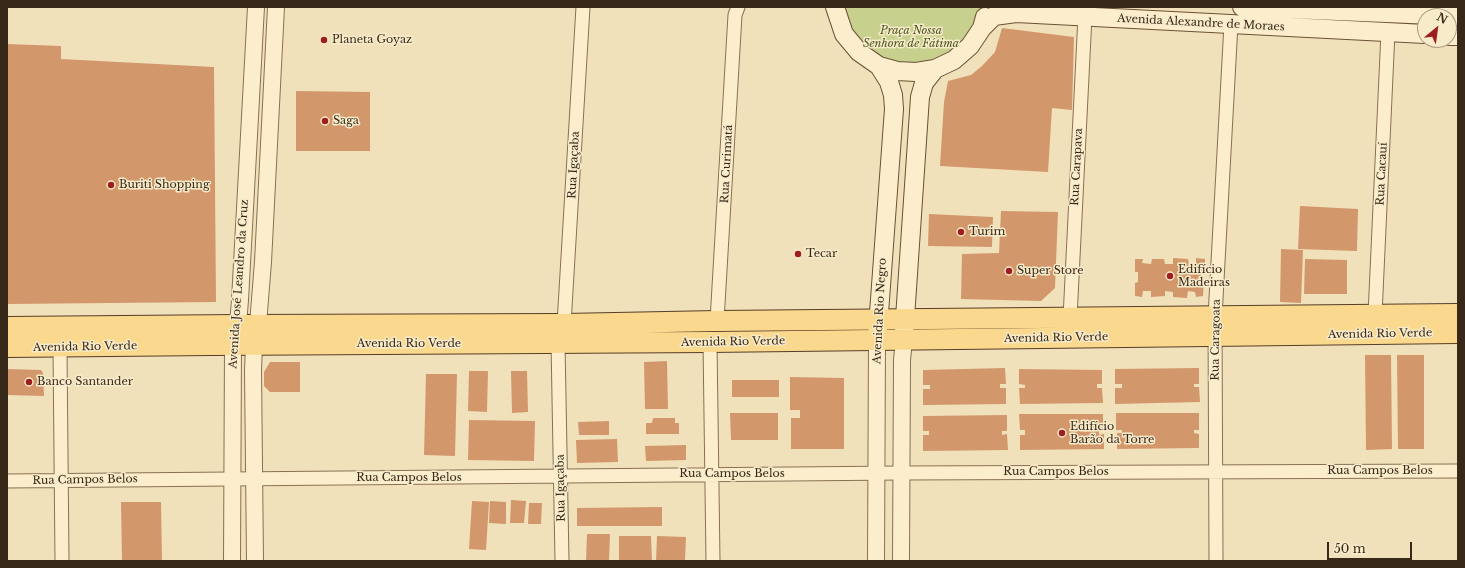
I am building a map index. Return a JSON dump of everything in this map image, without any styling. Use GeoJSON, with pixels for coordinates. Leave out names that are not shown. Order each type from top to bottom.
{"type":"FeatureCollection","features":[{"type":"Feature","properties":{"kind":"main road"},"geometry":{"type":"LineString","coordinates":[[833,9],[844,34],[859,52],[879,66],[897,71],[916,72],[935,69],[954,60],[970,46],[982,28],[987,7]]}},
{"type":"Feature","properties":{"kind":"main road","name":"Avenida Alexandre de Moraes"},"geometry":{"type":"LineString","coordinates":[[1242,7],[1384,9],[1458,16]]}},
{"type":"Feature","properties":{"kind":"main road","name":"Avenida Alexandre de Moraes"},"geometry":{"type":"LineString","coordinates":[[982,28],[994,16],[1016,12],[1417,34]]}},
{"type":"Feature","properties":{"kind":"main road","name":"Avenida Rio Negro"},"geometry":{"type":"LineString","coordinates":[[877,340],[894,108],[893,95],[889,82],[879,66]]}},
{"type":"Feature","properties":{"kind":"main road"},"geometry":{"type":"LineString","coordinates":[[904,340],[920,97],[924,83],[935,69]]}},
{"type":"Feature","properties":{"kind":"main road","name":"Avenida Rio Verde"},"geometry":{"type":"LineString","coordinates":[[7,347],[60,348],[254,344],[904,340],[1215,326],[1375,315],[1458,314]]}},
{"type":"Feature","properties":{"kind":"main road","name":"Avenida Rio Verde"},"geometry":{"type":"LineString","coordinates":[[7,327],[238,324],[564,324],[717,320],[1070,318],[1215,326],[1458,334]]}},
{"type":"Feature","properties":{"kind":"street","name":"Avenida José Leandro da Cruz"},"geometry":{"type":"LineString","coordinates":[[232,561],[233,345],[238,324],[256,7]]}},
{"type":"Feature","properties":{"kind":"street","name":"Avenida José Leandro da Cruz"},"geometry":{"type":"LineString","coordinates":[[254,561],[254,344],[258,324],[263,254],[276,7]]}},
{"type":"Feature","properties":{"kind":"street","name":"Rua Igaçaba"},"geometry":{"type":"LineString","coordinates":[[564,324],[583,7]]}},
{"type":"Feature","properties":{"kind":"street","name":"Rua Curimatá"},"geometry":{"type":"LineString","coordinates":[[717,320],[736,15],[738,7]]}},
{"type":"Feature","properties":{"kind":"street","name":"Rua Carapava"},"geometry":{"type":"LineString","coordinates":[[1070,318],[1085,16]]}},
{"type":"Feature","properties":{"kind":"street","name":"Rua Caragoata"},"geometry":{"type":"LineString","coordinates":[[1216,561],[1215,326],[1231,24]]}},
{"type":"Feature","properties":{"kind":"street","name":"Rua Cacauí"},"geometry":{"type":"LineString","coordinates":[[1375,315],[1388,32]]}},
{"type":"Feature","properties":{"kind":"street"},"geometry":{"type":"LineString","coordinates":[[244,219],[254,225],[252,252],[254,254],[263,254]]}},
{"type":"Feature","properties":{"kind":"street","name":"Avenida Rio Negro"},"geometry":{"type":"LineString","coordinates":[[876,561],[877,340]]}},
{"type":"Feature","properties":{"kind":"street"},"geometry":{"type":"LineString","coordinates":[[901,561],[902,360],[904,340]]}},
{"type":"Feature","properties":{"kind":"street"},"geometry":{"type":"LineString","coordinates":[[710,342],[713,561]]}},
{"type":"Feature","properties":{"kind":"street","name":"Rua Igaçaba"},"geometry":{"type":"LineString","coordinates":[[558,343],[562,561]]}},
{"type":"Feature","properties":{"kind":"street"},"geometry":{"type":"LineString","coordinates":[[60,348],[62,561]]}},
{"type":"Feature","properties":{"kind":"street","name":"Rua Campos Belos"},"geometry":{"type":"LineString","coordinates":[[7,481],[876,473],[1458,470]]}},
{"type":"Feature","properties":{"kind":"green space","name":"Praça Nossa Senhora de Fátima"},"geometry":{"type":"Polygon","coordinates":[[[840,7],[981,7],[980,17],[969,39],[951,56],[928,66],[880,61],[860,46],[840,7]]]}},
{"type":"Feature","properties":{"kind":"building"},"geometry":{"type":"Polygon","coordinates":[[[1002,28],[1074,37],[1072,110],[1052,108],[1048,172],[940,166],[944,102],[948,81],[971,75],[982,66],[995,52],[1002,28]]]}},
{"type":"Feature","properties":{"kind":"building","name":"Buriti Shopping"},"geometry":{"type":"Polygon","coordinates":[[[7,44],[61,46],[61,59],[214,67],[216,302],[7,304],[7,44]]]}},
{"type":"Feature","properties":{"kind":"building"},"geometry":{"type":"Polygon","coordinates":[[[296,91],[370,92],[370,151],[296,151],[296,91]]]}},
{"type":"Feature","properties":{"kind":"building"},"geometry":{"type":"Polygon","coordinates":[[[1300,206],[1358,209],[1357,251],[1298,249],[1300,206]]]}},
{"type":"Feature","properties":{"kind":"building","name":"Super Store"},"geometry":{"type":"Polygon","coordinates":[[[1001,211],[1058,212],[1055,288],[1041,301],[961,299],[962,254],[999,253],[1001,211]]]}},
{"type":"Feature","properties":{"kind":"building","name":"Turim"},"geometry":{"type":"Polygon","coordinates":[[[929,214],[993,217],[992,247],[928,246],[929,214]]]}},
{"type":"Feature","properties":{"kind":"building"},"geometry":{"type":"Polygon","coordinates":[[[1281,249],[1303,250],[1301,303],[1280,302],[1281,249]]]}},
{"type":"Feature","properties":{"kind":"building","name":"Edifício Madeiras"},"geometry":{"type":"Polygon","coordinates":[[[1173,258],[1188,259],[1189,264],[1196,264],[1196,258],[1205,259],[1205,271],[1201,272],[1201,279],[1204,279],[1203,296],[1196,297],[1195,292],[1188,291],[1187,298],[1173,297],[1173,292],[1165,291],[1165,296],[1151,297],[1151,291],[1143,291],[1142,297],[1135,296],[1135,283],[1138,282],[1138,272],[1135,272],[1135,259],[1143,259],[1142,263],[1151,264],[1152,259],[1164,259],[1165,264],[1173,264],[1173,258]]]}},
{"type":"Feature","properties":{"kind":"building"},"geometry":{"type":"Polygon","coordinates":[[[1305,259],[1347,260],[1347,294],[1304,294],[1305,259]]]}},
{"type":"Feature","properties":{"kind":"building"},"geometry":{"type":"Polygon","coordinates":[[[1365,355],[1391,355],[1392,449],[1366,450],[1365,355]]]}},
{"type":"Feature","properties":{"kind":"building"},"geometry":{"type":"Polygon","coordinates":[[[1397,355],[1424,355],[1424,449],[1398,449],[1397,355]]]}},
{"type":"Feature","properties":{"kind":"building"},"geometry":{"type":"Polygon","coordinates":[[[667,361],[668,409],[645,409],[644,362],[667,361]]]}},
{"type":"Feature","properties":{"kind":"building"},"geometry":{"type":"Polygon","coordinates":[[[270,362],[300,362],[300,392],[270,392],[264,386],[264,372],[270,362]]]}},
{"type":"Feature","properties":{"kind":"building"},"geometry":{"type":"Polygon","coordinates":[[[1005,368],[1006,384],[1000,384],[1000,388],[1006,388],[1006,404],[923,405],[923,389],[930,389],[930,385],[923,385],[923,370],[1005,368]]]}},
{"type":"Feature","properties":{"kind":"building","name":"Edifício Barão da Torre"},"geometry":{"type":"Polygon","coordinates":[[[1199,368],[1199,384],[1194,384],[1194,387],[1199,387],[1200,402],[1115,404],[1115,388],[1122,388],[1122,384],[1115,384],[1115,369],[1199,368]]]}},
{"type":"Feature","properties":{"kind":"building"},"geometry":{"type":"Polygon","coordinates":[[[7,369],[41,370],[43,373],[44,396],[7,395],[7,369]]]}},
{"type":"Feature","properties":{"kind":"building","name":"Edifício Barão da Torre"},"geometry":{"type":"Polygon","coordinates":[[[1019,369],[1102,370],[1102,384],[1097,384],[1097,388],[1102,388],[1103,403],[1020,404],[1019,388],[1025,388],[1025,385],[1019,384],[1019,369]]]}},
{"type":"Feature","properties":{"kind":"building"},"geometry":{"type":"Polygon","coordinates":[[[469,371],[488,371],[487,412],[468,411],[469,371]]]}},
{"type":"Feature","properties":{"kind":"building"},"geometry":{"type":"Polygon","coordinates":[[[511,371],[527,371],[528,412],[512,413],[511,371]]]}},
{"type":"Feature","properties":{"kind":"building"},"geometry":{"type":"Polygon","coordinates":[[[426,374],[457,374],[455,456],[424,455],[426,374]]]}},
{"type":"Feature","properties":{"kind":"building"},"geometry":{"type":"Polygon","coordinates":[[[790,377],[844,378],[844,449],[791,449],[791,418],[800,418],[800,410],[790,410],[790,377]]]}},
{"type":"Feature","properties":{"kind":"building"},"geometry":{"type":"Polygon","coordinates":[[[732,380],[779,380],[779,397],[732,397],[732,380]]]}},
{"type":"Feature","properties":{"kind":"building"},"geometry":{"type":"Polygon","coordinates":[[[730,413],[778,413],[778,440],[731,440],[730,413]]]}},
{"type":"Feature","properties":{"kind":"building","name":"Edifício Barão da Torre"},"geometry":{"type":"Polygon","coordinates":[[[1116,413],[1199,413],[1199,430],[1194,430],[1194,433],[1199,434],[1199,448],[1117,449],[1117,433],[1122,433],[1122,430],[1116,430],[1116,413]]]}},
{"type":"Feature","properties":{"kind":"building","name":"Edifício Barão da Torre"},"geometry":{"type":"Polygon","coordinates":[[[1019,414],[1103,414],[1103,431],[1099,431],[1099,435],[1104,434],[1104,449],[1020,450],[1020,435],[1025,435],[1025,430],[1020,430],[1019,414]]]}},
{"type":"Feature","properties":{"kind":"building"},"geometry":{"type":"Polygon","coordinates":[[[1007,415],[1007,431],[1002,431],[1002,435],[1007,434],[1008,450],[923,451],[923,435],[929,435],[929,431],[923,431],[923,416],[1007,415]]]}},
{"type":"Feature","properties":{"kind":"building"},"geometry":{"type":"Polygon","coordinates":[[[653,418],[675,418],[675,423],[679,423],[679,434],[646,434],[646,423],[652,423],[653,418]]]}},
{"type":"Feature","properties":{"kind":"building"},"geometry":{"type":"Polygon","coordinates":[[[469,420],[535,421],[534,461],[468,460],[469,420]]]}},
{"type":"Feature","properties":{"kind":"building"},"geometry":{"type":"Polygon","coordinates":[[[609,421],[609,435],[579,435],[578,422],[609,421]]]}},
{"type":"Feature","properties":{"kind":"building"},"geometry":{"type":"Polygon","coordinates":[[[617,439],[618,462],[577,463],[576,440],[617,439]]]}},
{"type":"Feature","properties":{"kind":"building"},"geometry":{"type":"Polygon","coordinates":[[[686,445],[686,460],[646,461],[645,446],[686,445]]]}},
{"type":"Feature","properties":{"kind":"building"},"geometry":{"type":"Polygon","coordinates":[[[511,500],[526,501],[524,523],[510,523],[511,500]]]}},
{"type":"Feature","properties":{"kind":"building"},"geometry":{"type":"Polygon","coordinates":[[[472,501],[489,502],[486,550],[469,549],[472,501]]]}},
{"type":"Feature","properties":{"kind":"building"},"geometry":{"type":"Polygon","coordinates":[[[490,501],[506,502],[506,524],[489,523],[490,501]]]}},
{"type":"Feature","properties":{"kind":"building"},"geometry":{"type":"Polygon","coordinates":[[[121,502],[161,502],[162,561],[122,561],[121,502]]]}},
{"type":"Feature","properties":{"kind":"building"},"geometry":{"type":"Polygon","coordinates":[[[529,503],[542,503],[541,524],[528,524],[529,503]]]}},
{"type":"Feature","properties":{"kind":"building"},"geometry":{"type":"Polygon","coordinates":[[[662,507],[662,526],[577,526],[577,508],[662,507]]]}},
{"type":"Feature","properties":{"kind":"building"},"geometry":{"type":"Polygon","coordinates":[[[587,534],[610,534],[609,561],[586,561],[587,534]]]}},
{"type":"Feature","properties":{"kind":"building"},"geometry":{"type":"Polygon","coordinates":[[[619,536],[651,536],[652,561],[619,561],[619,536]]]}},
{"type":"Feature","properties":{"kind":"building"},"geometry":{"type":"Polygon","coordinates":[[[657,536],[686,537],[685,561],[656,561],[657,536]]]}},
{"type":"Feature","properties":{"kind":"place","name":"Planeta Goyaz"},"geometry":{"type":"Point","coordinates":[324,40]}},
{"type":"Feature","properties":{"kind":"place","name":"Saga"},"geometry":{"type":"Point","coordinates":[325,121]}},
{"type":"Feature","properties":{"kind":"place","name":"Buriti Shopping"},"geometry":{"type":"Point","coordinates":[111,185]}},
{"type":"Feature","properties":{"kind":"place","name":"Turim"},"geometry":{"type":"Point","coordinates":[961,232]}},
{"type":"Feature","properties":{"kind":"place","name":"Tecar"},"geometry":{"type":"Point","coordinates":[798,254]}},
{"type":"Feature","properties":{"kind":"place","name":"Super Store"},"geometry":{"type":"Point","coordinates":[1009,271]}},
{"type":"Feature","properties":{"kind":"place","name":"Edifício Madeiras"},"geometry":{"type":"Point","coordinates":[1170,276]}},
{"type":"Feature","properties":{"kind":"place","name":"Banco Santander"},"geometry":{"type":"Point","coordinates":[29,382]}},
{"type":"Feature","properties":{"kind":"place","name":"Edifício Barão da Torre"},"geometry":{"type":"Point","coordinates":[1062,433]}}]}
